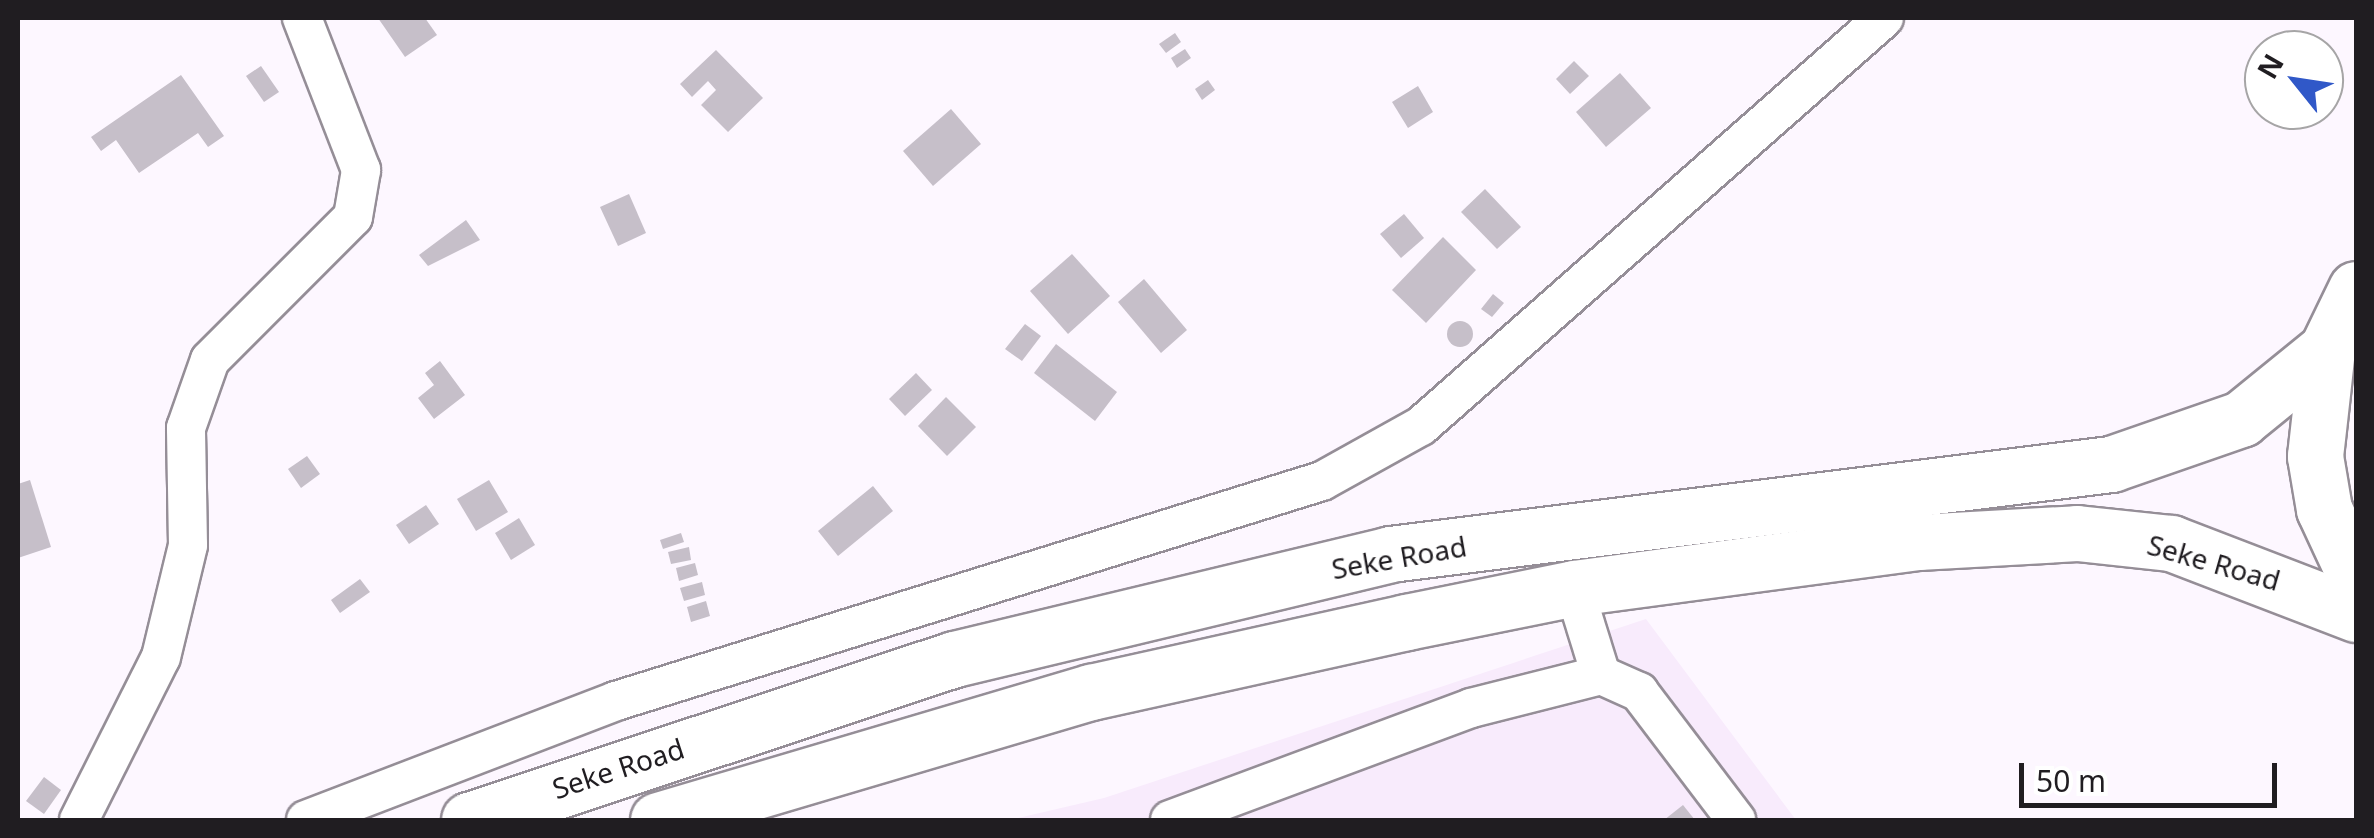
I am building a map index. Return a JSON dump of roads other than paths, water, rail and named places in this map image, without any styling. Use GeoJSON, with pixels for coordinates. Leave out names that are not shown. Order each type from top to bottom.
{"type":"FeatureCollection","features":[{"type":"Feature","properties":{"kind":"main road","name":"Seke Road"},"geometry":{"type":"LineString","coordinates":[[2356,288],[2328,349],[2315,456],[2324,509],[2356,578]]}},
{"type":"Feature","properties":{"kind":"main road","name":"Seke Road"},"geometry":{"type":"LineString","coordinates":[[469,820],[954,659],[1390,554],[2111,464],[2241,419],[2328,349]]}},
{"type":"Feature","properties":{"kind":"main road","name":"Seke Road"},"geometry":{"type":"LineString","coordinates":[[658,820],[1091,692],[1574,588],[1918,542],[2077,533],[2171,543],[2356,614]]}},
{"type":"Feature","properties":{"kind":"street"},"geometry":{"type":"LineString","coordinates":[[79,820],[161,657],[188,545],[186,428],[210,360],[353,217],[361,170],[302,18]]}},
{"type":"Feature","properties":{"kind":"street"},"geometry":{"type":"LineString","coordinates":[[306,820],[616,701],[1322,480],[1421,426],[1884,18]]}},
{"type":"Feature","properties":{"kind":"street"},"geometry":{"type":"LineString","coordinates":[[1574,588],[1601,674]]}},
{"type":"Feature","properties":{"kind":"street"},"geometry":{"type":"LineString","coordinates":[[1170,820],[1471,708],[1601,674],[1638,692],[1736,820]]}}]}
